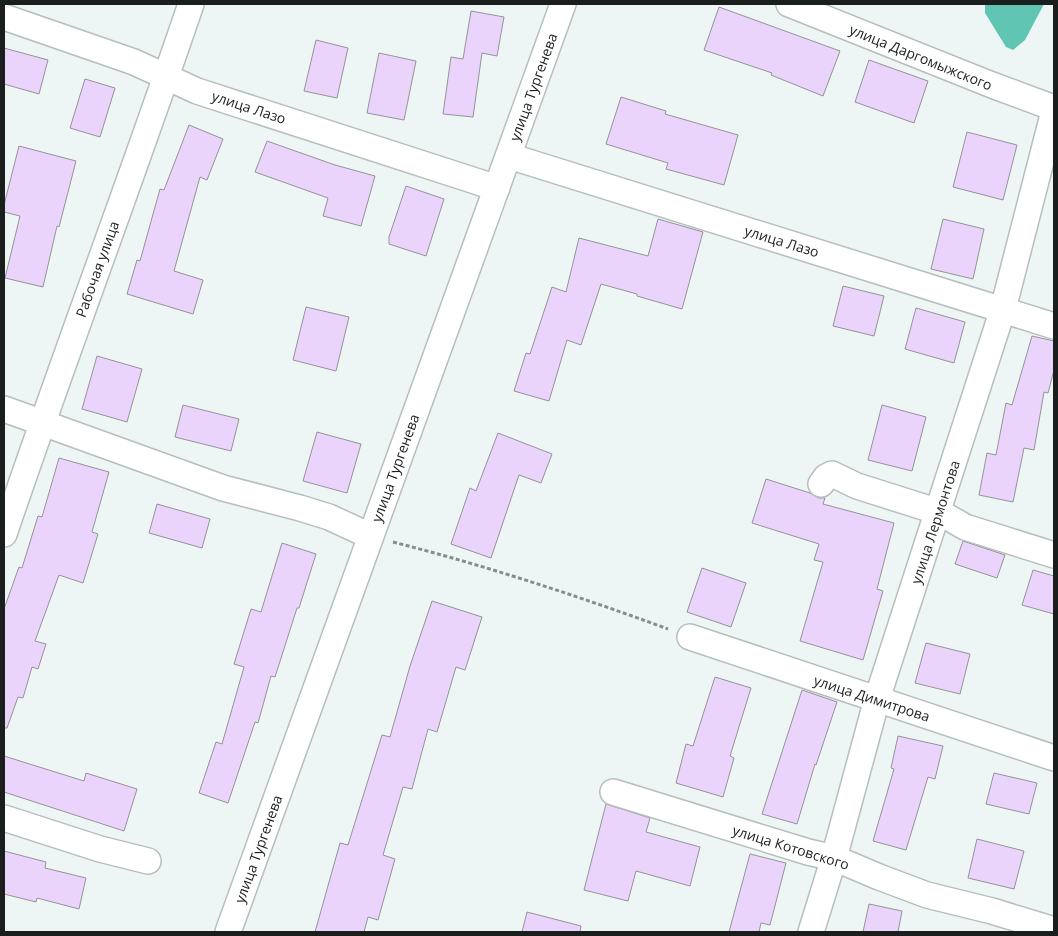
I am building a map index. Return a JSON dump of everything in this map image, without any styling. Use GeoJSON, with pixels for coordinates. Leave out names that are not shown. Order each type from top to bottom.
{"type":"FeatureCollection","features":[{"type":"Feature","properties":{"kind":"street","name":"Рабочая улица"},"geometry":{"type":"LineString","coordinates":[[4,534],[42,422],[192,4]]}},
{"type":"Feature","properties":{"kind":"street","name":"улица Тургенева"},"geometry":{"type":"LineString","coordinates":[[228,932],[563,4]]}},
{"type":"Feature","properties":{"kind":"street","name":"улица Даргомыжского"},"geometry":{"type":"LineString","coordinates":[[789,4],[1054,110]]}},
{"type":"Feature","properties":{"kind":"street","name":"улица Лазо"},"geometry":{"type":"LineString","coordinates":[[4,17],[134,62],[197,91],[497,188]]}},
{"type":"Feature","properties":{"kind":"street","name":"улица Лермонтова"},"geometry":{"type":"LineString","coordinates":[[810,932],[834,858],[877,699],[1003,310],[1054,110]]}},
{"type":"Feature","properties":{"kind":"street","name":"улица Лазо"},"geometry":{"type":"LineString","coordinates":[[509,156],[1054,326]]}},
{"type":"Feature","properties":{"kind":"street"},"geometry":{"type":"LineString","coordinates":[[4,409],[222,488],[329,517],[370,536]]}},
{"type":"Feature","properties":{"kind":"street"},"geometry":{"type":"LineString","coordinates":[[821,484],[826,477],[832,474],[857,486],[938,512],[965,527],[1054,555]]}},
{"type":"Feature","properties":{"kind":"street","name":"улица Димитрова"},"geometry":{"type":"LineString","coordinates":[[690,637],[1054,758]]}},
{"type":"Feature","properties":{"kind":"street","name":"улица Котовского"},"geometry":{"type":"LineString","coordinates":[[613,792],[808,852],[834,858],[927,895],[992,911],[1054,930]]}},
{"type":"Feature","properties":{"kind":"street"},"geometry":{"type":"LineString","coordinates":[[4,818],[100,849],[148,862]]}},
{"type":"Feature","properties":{"kind":"path"},"geometry":{"type":"LineString","coordinates":[[370,536],[447,556],[584,598],[690,637]]}},
{"type":"Feature","properties":{"kind":"shaded area"},"geometry":{"type":"Polygon","coordinates":[[[985,4],[1044,4],[1025,40],[1013,50],[1006,47],[985,13],[985,4]]]}},
{"type":"Feature","properties":{"kind":"building"},"geometry":{"type":"Polygon","coordinates":[[[719,7],[840,51],[823,96],[771,75],[772,73],[704,50],[719,7]]]}},
{"type":"Feature","properties":{"kind":"building"},"geometry":{"type":"Polygon","coordinates":[[[471,11],[504,17],[497,56],[482,53],[473,117],[443,114],[451,57],[463,59],[471,11]]]}},
{"type":"Feature","properties":{"kind":"building"},"geometry":{"type":"Polygon","coordinates":[[[316,40],[348,48],[337,98],[304,91],[316,40]]]}},
{"type":"Feature","properties":{"kind":"building"},"geometry":{"type":"Polygon","coordinates":[[[4,48],[48,60],[39,94],[4,84],[4,48]]]}},
{"type":"Feature","properties":{"kind":"building"},"geometry":{"type":"Polygon","coordinates":[[[379,53],[416,61],[404,120],[367,113],[379,53]]]}},
{"type":"Feature","properties":{"kind":"building"},"geometry":{"type":"Polygon","coordinates":[[[869,60],[928,81],[914,123],[855,102],[869,60]]]}},
{"type":"Feature","properties":{"kind":"building"},"geometry":{"type":"Polygon","coordinates":[[[85,79],[115,88],[100,137],[70,128],[85,79]]]}},
{"type":"Feature","properties":{"kind":"building"},"geometry":{"type":"Polygon","coordinates":[[[621,97],[666,111],[665,114],[738,135],[724,185],[666,169],[668,163],[606,144],[621,97]]]}},
{"type":"Feature","properties":{"kind":"building"},"geometry":{"type":"Polygon","coordinates":[[[189,125],[223,139],[207,180],[200,177],[174,271],[203,280],[193,314],[127,294],[137,260],[140,261],[160,189],[164,190],[189,125]]]}},
{"type":"Feature","properties":{"kind":"building"},"geometry":{"type":"Polygon","coordinates":[[[967,132],[1017,145],[1003,200],[953,187],[967,132]]]}},
{"type":"Feature","properties":{"kind":"building"},"geometry":{"type":"Polygon","coordinates":[[[267,141],[335,165],[375,176],[361,226],[323,216],[328,198],[255,172],[267,141]]]}},
{"type":"Feature","properties":{"kind":"building"},"geometry":{"type":"Polygon","coordinates":[[[19,146],[76,161],[59,227],[57,226],[43,287],[5,278],[20,216],[4,212],[4,205],[19,146]]]}},
{"type":"Feature","properties":{"kind":"building"},"geometry":{"type":"Polygon","coordinates":[[[406,186],[444,199],[426,256],[389,244],[389,237],[406,186]]]}},
{"type":"Feature","properties":{"kind":"building"},"geometry":{"type":"Polygon","coordinates":[[[658,219],[703,232],[682,309],[601,284],[581,345],[567,340],[549,401],[514,391],[526,353],[530,354],[552,287],[566,292],[579,238],[648,256],[658,219]]]}},
{"type":"Feature","properties":{"kind":"building"},"geometry":{"type":"Polygon","coordinates":[[[943,219],[984,229],[973,279],[931,269],[943,219]]]}},
{"type":"Feature","properties":{"kind":"building"},"geometry":{"type":"Polygon","coordinates":[[[843,286],[884,296],[874,336],[833,326],[843,286]]]}},
{"type":"Feature","properties":{"kind":"building"},"geometry":{"type":"Polygon","coordinates":[[[306,307],[349,317],[336,371],[293,360],[306,307]]]}},
{"type":"Feature","properties":{"kind":"building"},"geometry":{"type":"Polygon","coordinates":[[[916,308],[965,322],[954,363],[905,349],[916,308]]]}},
{"type":"Feature","properties":{"kind":"building"},"geometry":{"type":"Polygon","coordinates":[[[1032,336],[1054,341],[1054,370],[1048,393],[1044,392],[1034,450],[1024,448],[1013,502],[979,495],[987,453],[996,455],[1006,403],[1012,405],[1032,336]]]}},
{"type":"Feature","properties":{"kind":"building"},"geometry":{"type":"Polygon","coordinates":[[[97,356],[142,369],[127,422],[82,409],[97,356]]]}},
{"type":"Feature","properties":{"kind":"building"},"geometry":{"type":"Polygon","coordinates":[[[183,405],[239,419],[231,451],[175,437],[183,405]]]}},
{"type":"Feature","properties":{"kind":"building"},"geometry":{"type":"Polygon","coordinates":[[[882,405],[926,417],[912,471],[868,460],[882,405]]]}},
{"type":"Feature","properties":{"kind":"building"},"geometry":{"type":"Polygon","coordinates":[[[317,432],[361,444],[347,493],[303,481],[317,432]]]}},
{"type":"Feature","properties":{"kind":"building"},"geometry":{"type":"Polygon","coordinates":[[[498,433],[552,454],[541,483],[519,475],[491,558],[451,544],[470,488],[476,491],[498,433]]]}},
{"type":"Feature","properties":{"kind":"building"},"geometry":{"type":"Polygon","coordinates":[[[59,458],[109,472],[92,532],[98,534],[83,583],[59,575],[35,641],[46,644],[38,669],[32,667],[23,698],[18,697],[7,728],[4,728],[4,609],[19,567],[22,568],[38,516],[42,517],[59,458]]]}},
{"type":"Feature","properties":{"kind":"building"},"geometry":{"type":"Polygon","coordinates":[[[766,479],[810,493],[819,498],[825,498],[823,504],[894,523],[877,589],[883,591],[863,660],[800,641],[823,562],[814,560],[819,544],[752,523],[766,479]]]}},
{"type":"Feature","properties":{"kind":"building"},"geometry":{"type":"Polygon","coordinates":[[[157,504],[210,519],[202,548],[149,533],[157,504]]]}},
{"type":"Feature","properties":{"kind":"building"},"geometry":{"type":"Polygon","coordinates":[[[963,541],[1005,555],[997,578],[955,564],[963,541]]]}},
{"type":"Feature","properties":{"kind":"building"},"geometry":{"type":"Polygon","coordinates":[[[282,543],[316,554],[275,677],[271,676],[258,723],[255,722],[228,803],[199,793],[216,742],[222,744],[244,667],[234,664],[251,609],[261,612],[282,543]]]}},
{"type":"Feature","properties":{"kind":"building"},"geometry":{"type":"Polygon","coordinates":[[[702,568],[746,583],[731,627],[687,612],[702,568]]]}},
{"type":"Feature","properties":{"kind":"building"},"geometry":{"type":"Polygon","coordinates":[[[1033,570],[1054,576],[1054,614],[1022,605],[1033,570]]]}},
{"type":"Feature","properties":{"kind":"building"},"geometry":{"type":"Polygon","coordinates":[[[432,601],[482,617],[465,670],[456,667],[437,732],[428,729],[412,789],[403,787],[383,855],[395,859],[378,920],[368,917],[364,932],[315,932],[340,843],[348,845],[382,735],[390,737],[410,666],[432,601]]]}},
{"type":"Feature","properties":{"kind":"building"},"geometry":{"type":"Polygon","coordinates":[[[926,643],[970,654],[960,694],[915,683],[926,643]]]}},
{"type":"Feature","properties":{"kind":"building"},"geometry":{"type":"Polygon","coordinates":[[[715,677],[751,688],[730,756],[734,758],[723,797],[676,783],[686,744],[693,746],[715,677]]]}},
{"type":"Feature","properties":{"kind":"building"},"geometry":{"type":"Polygon","coordinates":[[[802,690],[837,702],[815,764],[797,824],[762,814],[802,690]]]}},
{"type":"Feature","properties":{"kind":"building"},"geometry":{"type":"Polygon","coordinates":[[[898,736],[943,746],[935,779],[928,777],[906,850],[873,841],[894,769],[891,768],[898,736]]]}},
{"type":"Feature","properties":{"kind":"building"},"geometry":{"type":"Polygon","coordinates":[[[4,756],[84,781],[86,773],[137,789],[124,831],[4,792],[4,756]]]}},
{"type":"Feature","properties":{"kind":"building"},"geometry":{"type":"Polygon","coordinates":[[[994,773],[1037,783],[1029,814],[986,804],[994,773]]]}},
{"type":"Feature","properties":{"kind":"building"},"geometry":{"type":"Polygon","coordinates":[[[606,804],[650,818],[646,832],[700,847],[690,886],[636,871],[628,901],[584,890],[606,804]]]}},
{"type":"Feature","properties":{"kind":"building"},"geometry":{"type":"Polygon","coordinates":[[[977,839],[1024,851],[1014,889],[968,878],[977,839]]]}},
{"type":"Feature","properties":{"kind":"building"},"geometry":{"type":"Polygon","coordinates":[[[4,851],[46,862],[45,868],[86,878],[79,909],[37,898],[36,902],[4,894],[4,851]]]}},
{"type":"Feature","properties":{"kind":"building"},"geometry":{"type":"Polygon","coordinates":[[[750,854],[786,863],[770,925],[761,923],[759,932],[729,932],[750,854]]]}},
{"type":"Feature","properties":{"kind":"building"},"geometry":{"type":"Polygon","coordinates":[[[869,904],[902,911],[898,932],[863,932],[869,904]]]}},
{"type":"Feature","properties":{"kind":"building"},"geometry":{"type":"Polygon","coordinates":[[[527,912],[581,926],[580,932],[522,932],[527,912]]]}}]}
